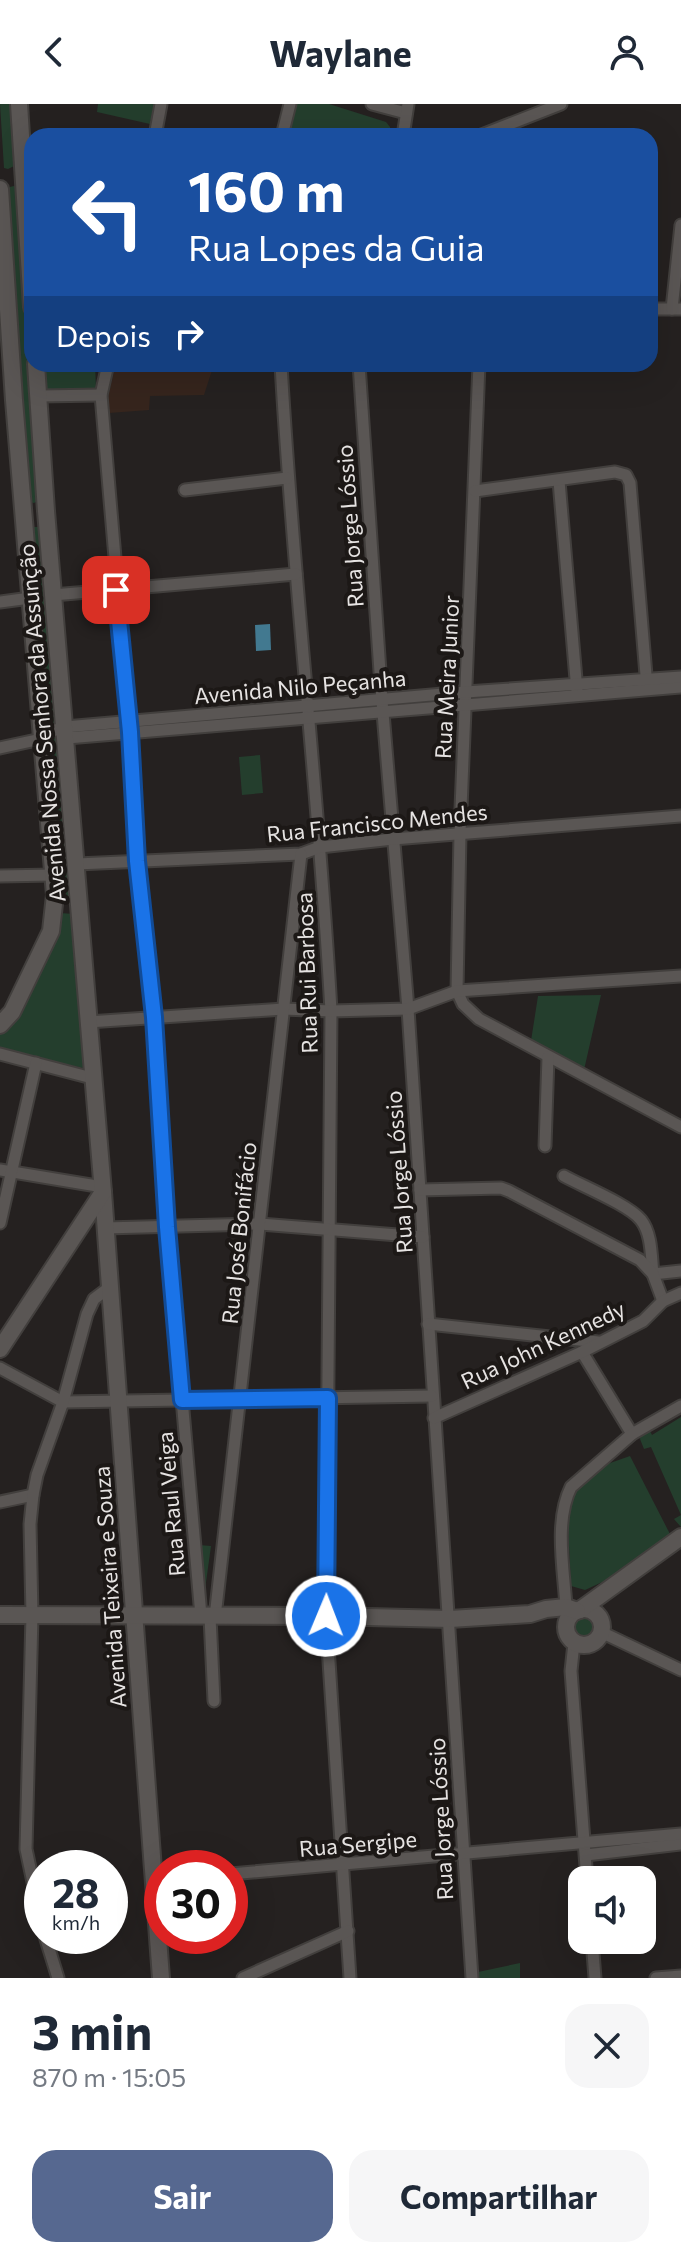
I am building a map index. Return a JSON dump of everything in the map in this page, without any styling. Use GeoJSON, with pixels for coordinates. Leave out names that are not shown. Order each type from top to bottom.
{"type":"FeatureCollection","features":[{"type":"Feature","properties":{"kind":"main road"},"geometry":{"type":"LineString","coordinates":[[19,104],[24,171]]}},
{"type":"Feature","properties":{"kind":"main road"},"geometry":{"type":"LineString","coordinates":[[0,187],[24,184]]}},
{"type":"Feature","properties":{"kind":"main road","name":"Avenida Nossa Senhora da Assunção"},"geometry":{"type":"LineString","coordinates":[[0,187],[7,400],[24,514],[55,895],[51,931],[12,1012],[0,1025]]}},
{"type":"Feature","properties":{"kind":"main road","name":"Avenida Nossa Senhora da Assunção"},"geometry":{"type":"LineString","coordinates":[[37,372],[103,1190]]}},
{"type":"Feature","properties":{"kind":"main road"},"geometry":{"type":"LineString","coordinates":[[24,514],[36,516],[46,511]]}},
{"type":"Feature","properties":{"kind":"main road"},"geometry":{"type":"LineString","coordinates":[[50,818],[61,810],[71,816]]}},
{"type":"Feature","properties":{"kind":"main road"},"geometry":{"type":"LineString","coordinates":[[55,895],[66,904],[72,904],[79,897]]}},
{"type":"Feature","properties":{"kind":"main road"},"geometry":{"type":"LineString","coordinates":[[0,1349],[103,1190]]}},
{"type":"Feature","properties":{"kind":"main road","name":"Avenida Teixeira e Souza"},"geometry":{"type":"LineString","coordinates":[[103,1190],[134,1615],[155,1850]]}},
{"type":"Feature","properties":{"kind":"main road"},"geometry":{"type":"LineString","coordinates":[[570,1638],[566,1623],[574,1609],[613,1587],[681,1537]]}},
{"type":"Feature","properties":{"kind":"main road"},"geometry":{"type":"LineString","coordinates":[[530,1614],[555,1623],[570,1638],[590,1645],[601,1627],[604,1602],[613,1587]]}},
{"type":"Feature","properties":{"kind":"main road"},"geometry":{"type":"LineString","coordinates":[[0,1615],[450,1619],[574,1609],[593,1612],[601,1627]]}},
{"type":"Feature","properties":{"kind":"main road","name":"Avenida Teixeira e Souza"},"geometry":{"type":"LineString","coordinates":[[160,1954],[161,1978]]}},
{"type":"Feature","properties":{"kind":"street"},"geometry":{"type":"LineString","coordinates":[[156,128],[161,104]]}},
{"type":"Feature","properties":{"kind":"street"},"geometry":{"type":"LineString","coordinates":[[284,128],[290,104]]}},
{"type":"Feature","properties":{"kind":"street"},"geometry":{"type":"LineString","coordinates":[[372,104],[407,108],[404,128]]}},
{"type":"Feature","properties":{"kind":"street"},"geometry":{"type":"LineString","coordinates":[[500,128],[561,104]]}},
{"type":"Feature","properties":{"kind":"street"},"geometry":{"type":"LineString","coordinates":[[676,309],[681,225]]}},
{"type":"Feature","properties":{"kind":"street","name":"Rua Raul Veiga"},"geometry":{"type":"LineString","coordinates":[[106,372],[101,395],[137,861],[154,1017],[167,1227],[182,1400],[209,1617]]}},
{"type":"Feature","properties":{"kind":"street","name":"Rua Rui Barbosa"},"geometry":{"type":"LineString","coordinates":[[281,372],[287,478],[320,847],[331,1011],[326,1616],[350,1978]]}},
{"type":"Feature","properties":{"kind":"street","name":"Rua Jorge Lóssio"},"geometry":{"type":"LineString","coordinates":[[360,372],[408,1009],[472,1978]]}},
{"type":"Feature","properties":{"kind":"street","name":"Rua Meira Junior"},"geometry":{"type":"LineString","coordinates":[[457,991],[460,833],[479,372]]}},
{"type":"Feature","properties":{"kind":"street"},"geometry":{"type":"LineString","coordinates":[[39,396],[101,395]]}},
{"type":"Feature","properties":{"kind":"street"},"geometry":{"type":"LineString","coordinates":[[475,491],[615,472],[621,472],[629,479],[647,685]]}},
{"type":"Feature","properties":{"kind":"street"},"geometry":{"type":"LineString","coordinates":[[185,490],[287,478]]}},
{"type":"Feature","properties":{"kind":"street"},"geometry":{"type":"LineString","coordinates":[[559,481],[577,691]]}},
{"type":"Feature","properties":{"kind":"street"},"geometry":{"type":"LineString","coordinates":[[53,595],[296,574]]}},
{"type":"Feature","properties":{"kind":"street"},"geometry":{"type":"LineString","coordinates":[[0,602],[30,598]]}},
{"type":"Feature","properties":{"kind":"street","name":"Avenida Nilo Peçanha"},"geometry":{"type":"LineString","coordinates":[[647,685],[681,677]]}},
{"type":"Feature","properties":{"kind":"street","name":"Avenida Nilo Peçanha"},"geometry":{"type":"LineString","coordinates":[[66,733],[466,698],[647,685],[681,687]]}},
{"type":"Feature","properties":{"kind":"street"},"geometry":{"type":"LineString","coordinates":[[0,748],[41,739],[46,733],[66,733]]}},
{"type":"Feature","properties":{"kind":"street","name":"Rua Francisco Mendes"},"geometry":{"type":"LineString","coordinates":[[77,864],[301,854],[320,847],[393,839],[681,816]]}},
{"type":"Feature","properties":{"kind":"street","name":"Rua José Bonifácio"},"geometry":{"type":"LineString","coordinates":[[209,1617],[240,1398],[301,854]]}},
{"type":"Feature","properties":{"kind":"street"},"geometry":{"type":"LineString","coordinates":[[0,876],[53,875]]}},
{"type":"Feature","properties":{"kind":"street"},"geometry":{"type":"LineString","coordinates":[[88,1022],[284,1009],[408,1009],[457,991],[681,976]]}},
{"type":"Feature","properties":{"kind":"street"},"geometry":{"type":"LineString","coordinates":[[457,991],[470,1013],[681,1127]]}},
{"type":"Feature","properties":{"kind":"street"},"geometry":{"type":"LineString","coordinates":[[0,1054],[92,1078]]}},
{"type":"Feature","properties":{"kind":"street"},"geometry":{"type":"LineString","coordinates":[[545,1146],[548,1057]]}},
{"type":"Feature","properties":{"kind":"street"},"geometry":{"type":"LineString","coordinates":[[0,1223],[6,1171],[36,1063]]}},
{"type":"Feature","properties":{"kind":"street"},"geometry":{"type":"LineString","coordinates":[[6,1171],[103,1190]]}},
{"type":"Feature","properties":{"kind":"street"},"geometry":{"type":"LineString","coordinates":[[564,1176],[641,1220],[651,1245],[653,1274],[663,1301]]}},
{"type":"Feature","properties":{"kind":"street"},"geometry":{"type":"LineString","coordinates":[[420,1190],[501,1188],[640,1260],[653,1274]]}},
{"type":"Feature","properties":{"kind":"street"},"geometry":{"type":"LineString","coordinates":[[105,1228],[260,1224],[423,1237]]}},
{"type":"Feature","properties":{"kind":"street"},"geometry":{"type":"LineString","coordinates":[[653,1274],[681,1271]]}},
{"type":"Feature","properties":{"kind":"street"},"geometry":{"type":"LineString","coordinates":[[26,1850],[32,1615],[30,1524],[33,1495],[87,1314],[94,1299],[110,1287]]}},
{"type":"Feature","properties":{"kind":"street","name":"Rua John Kennedy"},"geometry":{"type":"LineString","coordinates":[[434,1418],[582,1352],[643,1321],[663,1301],[681,1293]]}},
{"type":"Feature","properties":{"kind":"street"},"geometry":{"type":"LineString","coordinates":[[428,1324],[599,1342]]}},
{"type":"Feature","properties":{"kind":"street"},"geometry":{"type":"LineString","coordinates":[[582,1352],[632,1434]]}},
{"type":"Feature","properties":{"kind":"street"},"geometry":{"type":"LineString","coordinates":[[0,1368],[63,1402],[432,1396]]}},
{"type":"Feature","properties":{"kind":"street"},"geometry":{"type":"LineString","coordinates":[[574,1609],[563,1535],[567,1496],[578,1479],[632,1434],[681,1406]]}},
{"type":"Feature","properties":{"kind":"street"},"geometry":{"type":"LineString","coordinates":[[0,1502],[33,1495]]}},
{"type":"Feature","properties":{"kind":"street"},"geometry":{"type":"LineString","coordinates":[[209,1617],[214,1701]]}},
{"type":"Feature","properties":{"kind":"street"},"geometry":{"type":"LineString","coordinates":[[601,1627],[681,1670]]}},
{"type":"Feature","properties":{"kind":"street"},"geometry":{"type":"LineString","coordinates":[[570,1638],[586,1866]]}},
{"type":"Feature","properties":{"kind":"street","name":"Rua Sergipe"},"geometry":{"type":"LineString","coordinates":[[585,1849],[681,1834]]}},
{"type":"Feature","properties":{"kind":"street","name":"Rua Sergipe"},"geometry":{"type":"LineString","coordinates":[[248,1873],[681,1844]]}},
{"type":"Feature","properties":{"kind":"street"},"geometry":{"type":"LineString","coordinates":[[243,1978],[348,1931]]}},
{"type":"Feature","properties":{"kind":"street"},"geometry":{"type":"LineString","coordinates":[[51,1954],[58,1978]]}},
{"type":"Feature","properties":{"kind":"street"},"geometry":{"type":"LineString","coordinates":[[593,1954],[595,1978]]}},
{"type":"Feature","properties":{"kind":"street"},"geometry":{"type":"LineString","coordinates":[[656,1978],[681,1976]]}},
{"type":"Feature","properties":{"kind":"shaded area"},"geometry":{"type":"Polygon","coordinates":[[[114,372],[211,372],[204,395],[150,396],[149,410],[109,413],[107,401],[114,372]]]}},
{"type":"Feature","properties":{"kind":"green space"},"geometry":{"type":"Polygon","coordinates":[[[0,104],[13,104],[18,164],[8,169],[4,168],[0,104]]]}},
{"type":"Feature","properties":{"kind":"green space"},"geometry":{"type":"Polygon","coordinates":[[[98,104],[154,104],[150,124],[97,112],[98,104]]]}},
{"type":"Feature","properties":{"kind":"green space"},"geometry":{"type":"Polygon","coordinates":[[[294,104],[329,104],[386,122],[390,127],[390,128],[289,128],[294,104]]]}},
{"type":"Feature","properties":{"kind":"green space"},"geometry":{"type":"Polygon","coordinates":[[[20,187],[24,246],[24,372],[32,372],[41,499],[34,503],[30,502],[5,188],[20,187]]]}},
{"type":"Feature","properties":{"kind":"green space"},"geometry":{"type":"Polygon","coordinates":[[[43,372],[95,372],[96,388],[44,390],[43,372]]]}},
{"type":"Feature","properties":{"kind":"green space"},"geometry":{"type":"Polygon","coordinates":[[[31,527],[42,527],[75,896],[69,899],[58,879],[31,527]]]}},
{"type":"Feature","properties":{"kind":"green space"},"geometry":{"type":"Polygon","coordinates":[[[260,755],[263,793],[242,795],[239,757],[260,755]]]}},
{"type":"Feature","properties":{"kind":"green space"},"geometry":{"type":"Polygon","coordinates":[[[60,913],[74,914],[83,1068],[0,1049],[0,1029],[60,913]]]}},
{"type":"Feature","properties":{"kind":"green space"},"geometry":{"type":"Polygon","coordinates":[[[601,995],[584,1070],[531,1041],[538,996],[601,995]]]}},
{"type":"Feature","properties":{"kind":"green space"},"geometry":{"type":"Polygon","coordinates":[[[681,1417],[681,1515],[651,1447],[644,1449],[640,1439],[641,1434],[649,1429],[652,1435],[681,1417]]]}},
{"type":"Feature","properties":{"kind":"green space"},"geometry":{"type":"Polygon","coordinates":[[[630,1456],[672,1538],[626,1571],[585,1590],[571,1586],[570,1498],[596,1468],[630,1456]]]}},
{"type":"Feature","properties":{"kind":"green space"},"geometry":{"type":"Polygon","coordinates":[[[681,1515],[681,1527],[674,1519],[681,1515]]]}},
{"type":"Feature","properties":{"kind":"green space"},"geometry":{"type":"Polygon","coordinates":[[[199,1545],[211,1546],[204,1597],[199,1545]]]}},
{"type":"Feature","properties":{"kind":"green space"},"geometry":{"type":"Polygon","coordinates":[[[580,1616],[590,1616],[597,1623],[597,1633],[590,1640],[580,1640],[573,1633],[573,1623],[580,1616]]]}},
{"type":"Feature","properties":{"kind":"green space"},"geometry":{"type":"Polygon","coordinates":[[[520,1963],[520,1978],[478,1978],[478,1972],[520,1963]]]}},
{"type":"Feature","properties":{"kind":"water"},"geometry":{"type":"Polygon","coordinates":[[[270,624],[271,650],[256,651],[255,625],[270,624]]]}},
{"type":"Feature","properties":{"kind":"route"},"geometry":{"type":"LineString","coordinates":[[116,590],[130,732],[137,861],[154,1017],[182,1400],[328,1398],[326,1616]]}}]}
